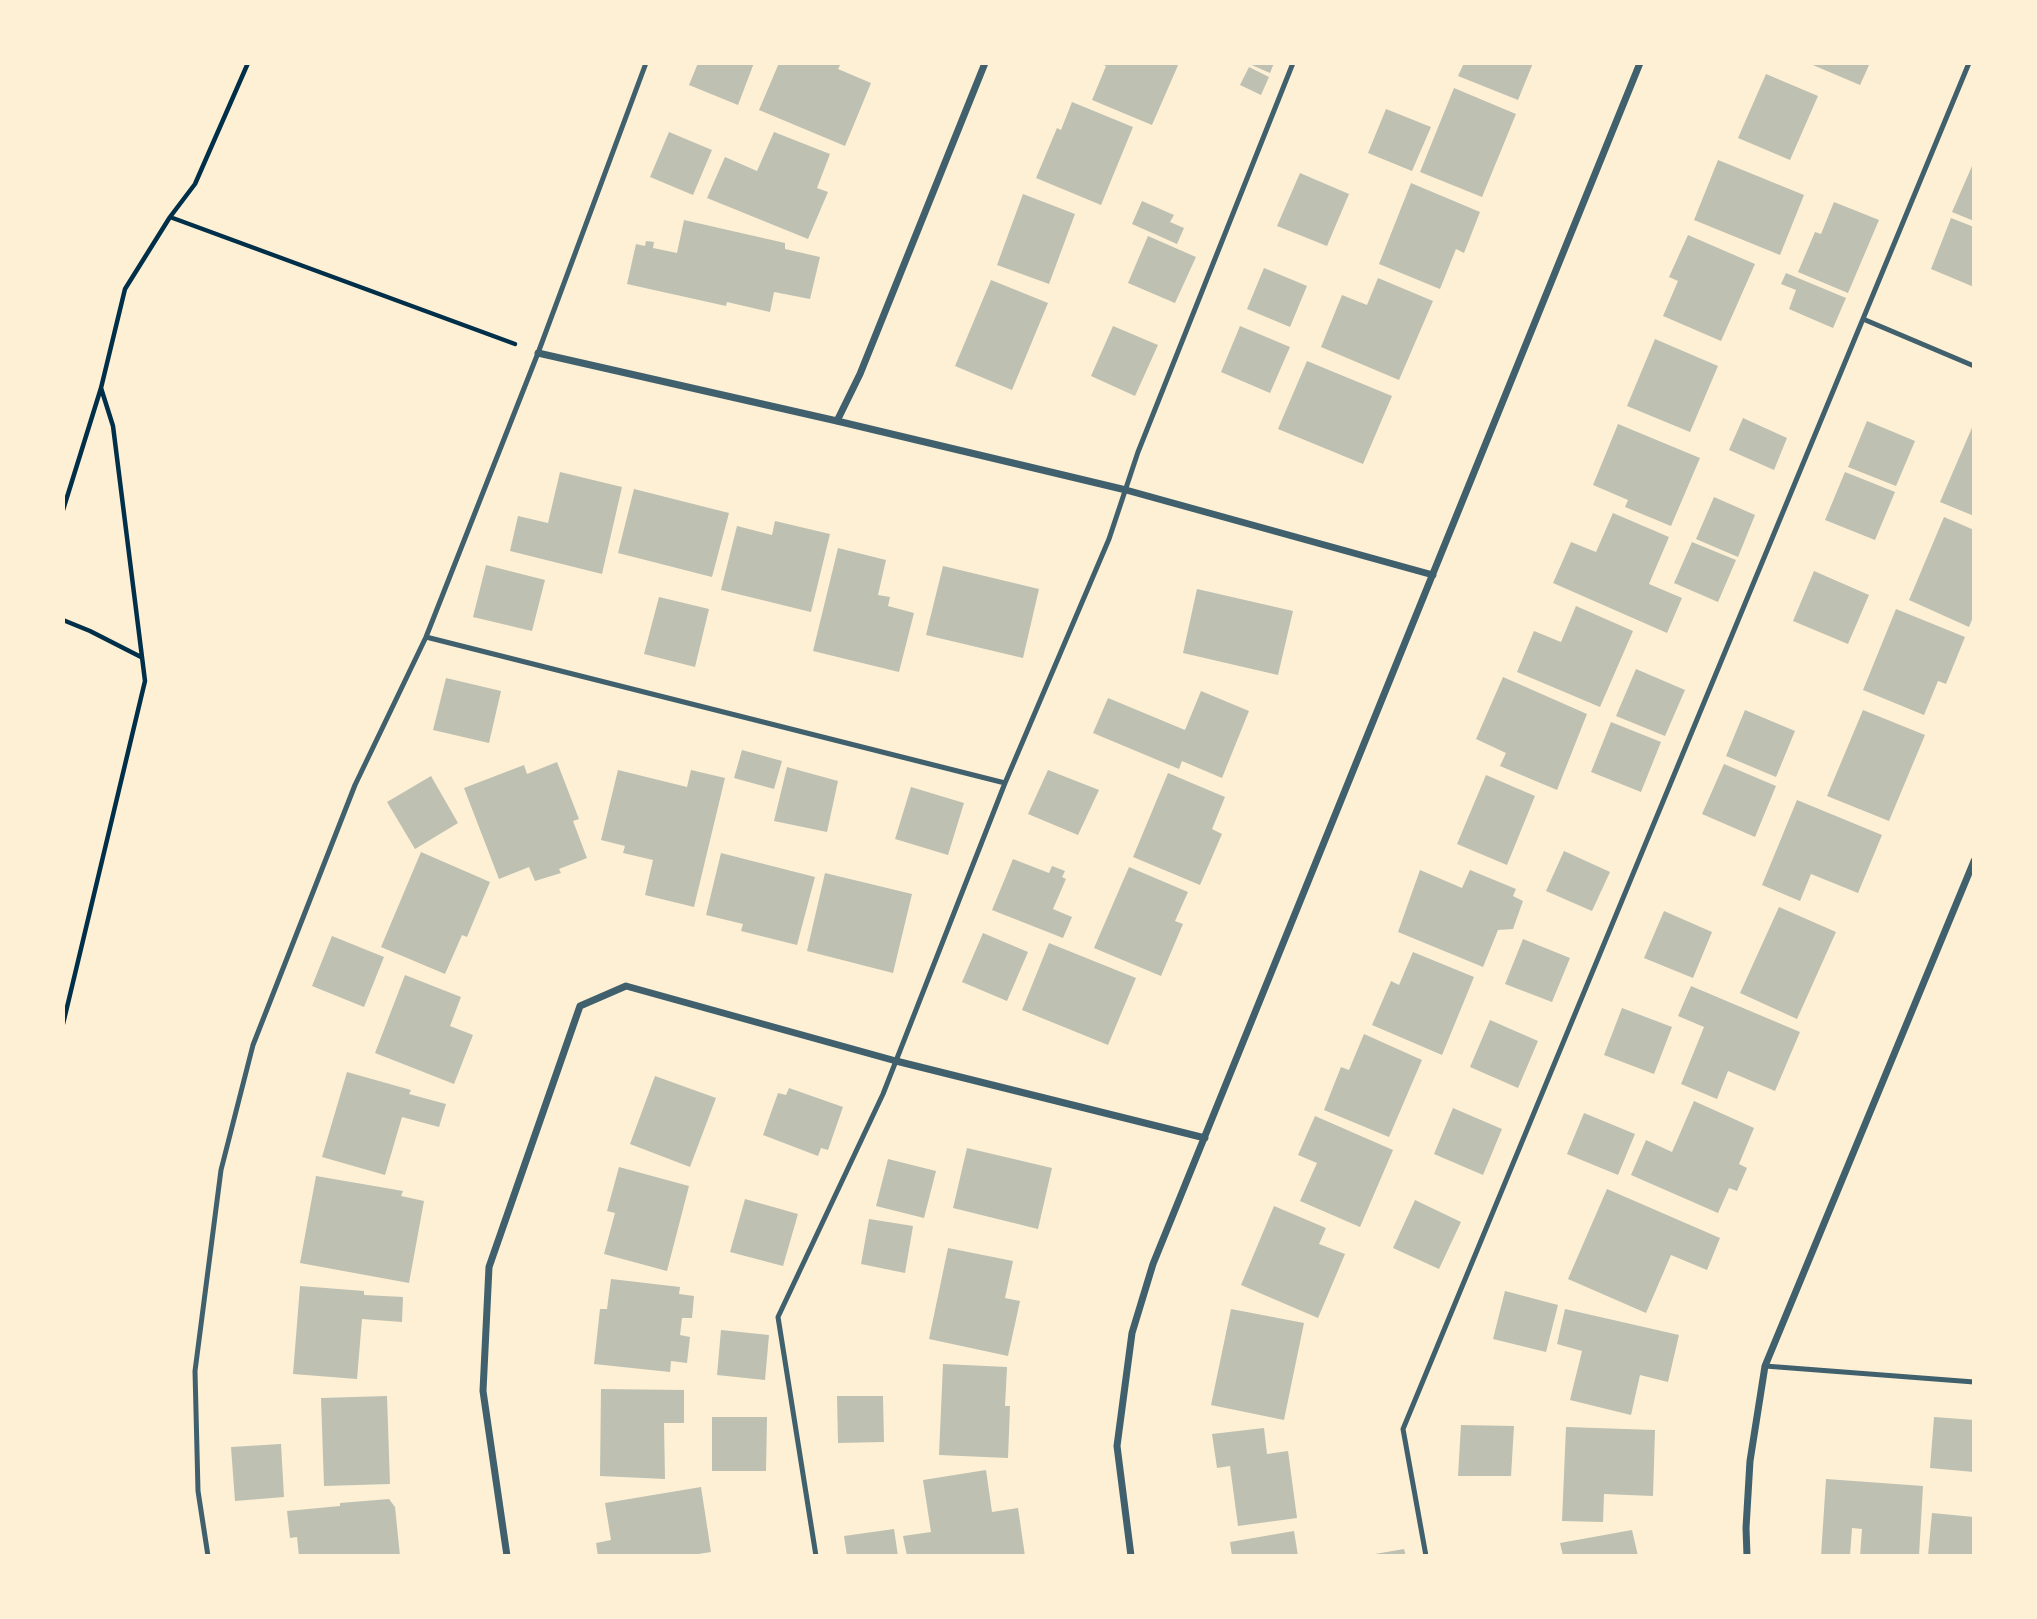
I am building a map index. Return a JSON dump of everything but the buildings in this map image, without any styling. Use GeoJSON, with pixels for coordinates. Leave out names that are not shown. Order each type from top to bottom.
{"type":"FeatureCollection","features":[{"type":"Feature","properties":{"kind":"street"},"geometry":{"type":"LineString","coordinates":[[837,421],[860,374],[985,63]]}},
{"type":"Feature","properties":{"kind":"street"},"geometry":{"type":"LineString","coordinates":[[1131,1556],[1117,1446],[1132,1333],[1153,1264],[1640,63]]}},
{"type":"Feature","properties":{"kind":"street"},"geometry":{"type":"LineString","coordinates":[[538,353],[1126,490],[1433,575]]}},
{"type":"Feature","properties":{"kind":"street"},"geometry":{"type":"LineString","coordinates":[[1747,1556],[1750,1461],[1765,1366],[1974,860]]}},
{"type":"Feature","properties":{"kind":"street"},"geometry":{"type":"LineString","coordinates":[[506,1556],[483,1391],[489,1267],[580,1006],[626,986],[896,1061],[1205,1138]]}},
{"type":"Feature","properties":{"kind":"lane"},"geometry":{"type":"LineString","coordinates":[[208,1556],[198,1491],[195,1371],[221,1170],[253,1045],[355,785],[426,637],[538,353],[646,63]]}},
{"type":"Feature","properties":{"kind":"lane"},"geometry":{"type":"LineString","coordinates":[[816,1556],[778,1317],[883,1094],[1005,783],[1109,539],[1143,439],[1293,63]]}},
{"type":"Feature","properties":{"kind":"lane"},"geometry":{"type":"LineString","coordinates":[[1426,1556],[1404,1429],[1969,63]]}},
{"type":"Feature","properties":{"kind":"lane"},"geometry":{"type":"LineString","coordinates":[[1863,319],[1974,366]]}},
{"type":"Feature","properties":{"kind":"lane"},"geometry":{"type":"LineString","coordinates":[[426,637],[1005,783]]}},
{"type":"Feature","properties":{"kind":"lane"},"geometry":{"type":"LineString","coordinates":[[1765,1366],[1974,1382]]}},
{"type":"Feature","properties":{"kind":"path"},"geometry":{"type":"LineString","coordinates":[[63,510],[101,388],[125,289],[170,217],[195,184],[248,63]]}},
{"type":"Feature","properties":{"kind":"path"},"geometry":{"type":"LineString","coordinates":[[170,217],[538,353]]}},
{"type":"Feature","properties":{"kind":"path"},"geometry":{"type":"LineString","coordinates":[[63,1024],[145,681],[113,426],[101,388]]}},
{"type":"Feature","properties":{"kind":"path"},"geometry":{"type":"LineString","coordinates":[[63,620],[142,657]]}}]}
